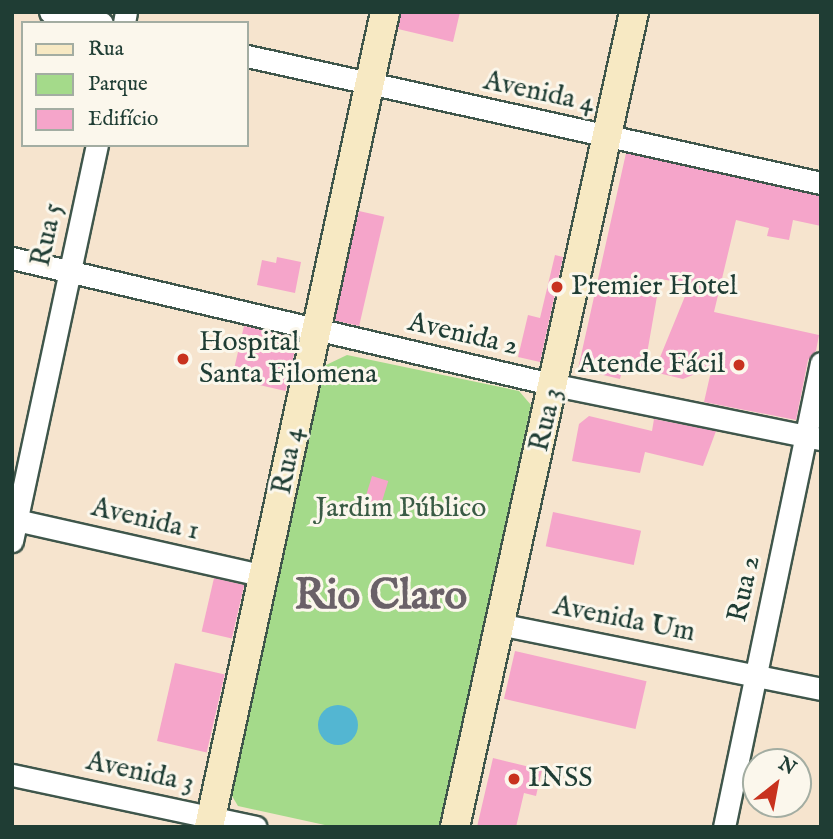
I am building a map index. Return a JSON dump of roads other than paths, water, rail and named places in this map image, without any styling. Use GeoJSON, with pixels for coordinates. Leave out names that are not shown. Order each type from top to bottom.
{"type":"FeatureCollection","features":[{"type":"Feature","properties":{"kind":"main road","name":"Rua 4"},"geometry":{"type":"LineString","coordinates":[[210,822],[385,12]]}},
{"type":"Feature","properties":{"kind":"main road","name":"Rua 3"},"geometry":{"type":"LineString","coordinates":[[454,827],[555,385],[634,12]]}},
{"type":"Feature","properties":{"kind":"street"},"geometry":{"type":"LineString","coordinates":[[50,12],[93,21]]}},
{"type":"Feature","properties":{"kind":"street","name":"Avenida 4"},"geometry":{"type":"LineString","coordinates":[[248,57],[821,183]]}},
{"type":"Feature","properties":{"kind":"street","name":"Rua 5"},"geometry":{"type":"LineString","coordinates":[[12,541],[97,147]]}},
{"type":"Feature","properties":{"kind":"street","name":"Avenida 2"},"geometry":{"type":"LineString","coordinates":[[12,258],[555,385],[813,438]]}},
{"type":"Feature","properties":{"kind":"street","name":"Rua 2"},"geometry":{"type":"LineString","coordinates":[[724,827],[756,675],[813,438],[821,363]]}},
{"type":"Feature","properties":{"kind":"street","name":"Avenida 1"},"geometry":{"type":"LineString","coordinates":[[15,520],[265,576]]}},
{"type":"Feature","properties":{"kind":"street","name":"Avenida Um"},"geometry":{"type":"LineString","coordinates":[[499,624],[821,689]]}},
{"type":"Feature","properties":{"kind":"street","name":"Avenida 3"},"geometry":{"type":"LineString","coordinates":[[12,775],[210,822],[256,827]]}},
{"type":"Feature","properties":{"kind":"water"},"geometry":{"type":"Polygon","coordinates":[[[338,705],[346,706],[352,711],[357,717],[357,733],[352,739],[346,744],[338,745],[330,744],[324,739],[319,733],[318,725],[319,717],[324,711],[330,706],[338,705]]]}},
{"type":"Feature","properties":{"kind":"place","name":"Premier Hotel"},"geometry":{"type":"Point","coordinates":[557,287]}},
{"type":"Feature","properties":{"kind":"place","name":"Hospital Santa Filomena"},"geometry":{"type":"Point","coordinates":[183,359]}},
{"type":"Feature","properties":{"kind":"place","name":"Atende Fácil"},"geometry":{"type":"Point","coordinates":[739,365]}},
{"type":"Feature","properties":{"kind":"place","name":"INSS"},"geometry":{"type":"Point","coordinates":[514,779]}},
{"type":"Feature","properties":{"kind":"district","name":"Rio Claro"},"geometry":{"type":"Point","coordinates":[381,597]}},
{"type":"Feature","properties":{"kind":"park label","name":"Jardim Público"},"geometry":{"type":"Point","coordinates":[401,509]}}]}
